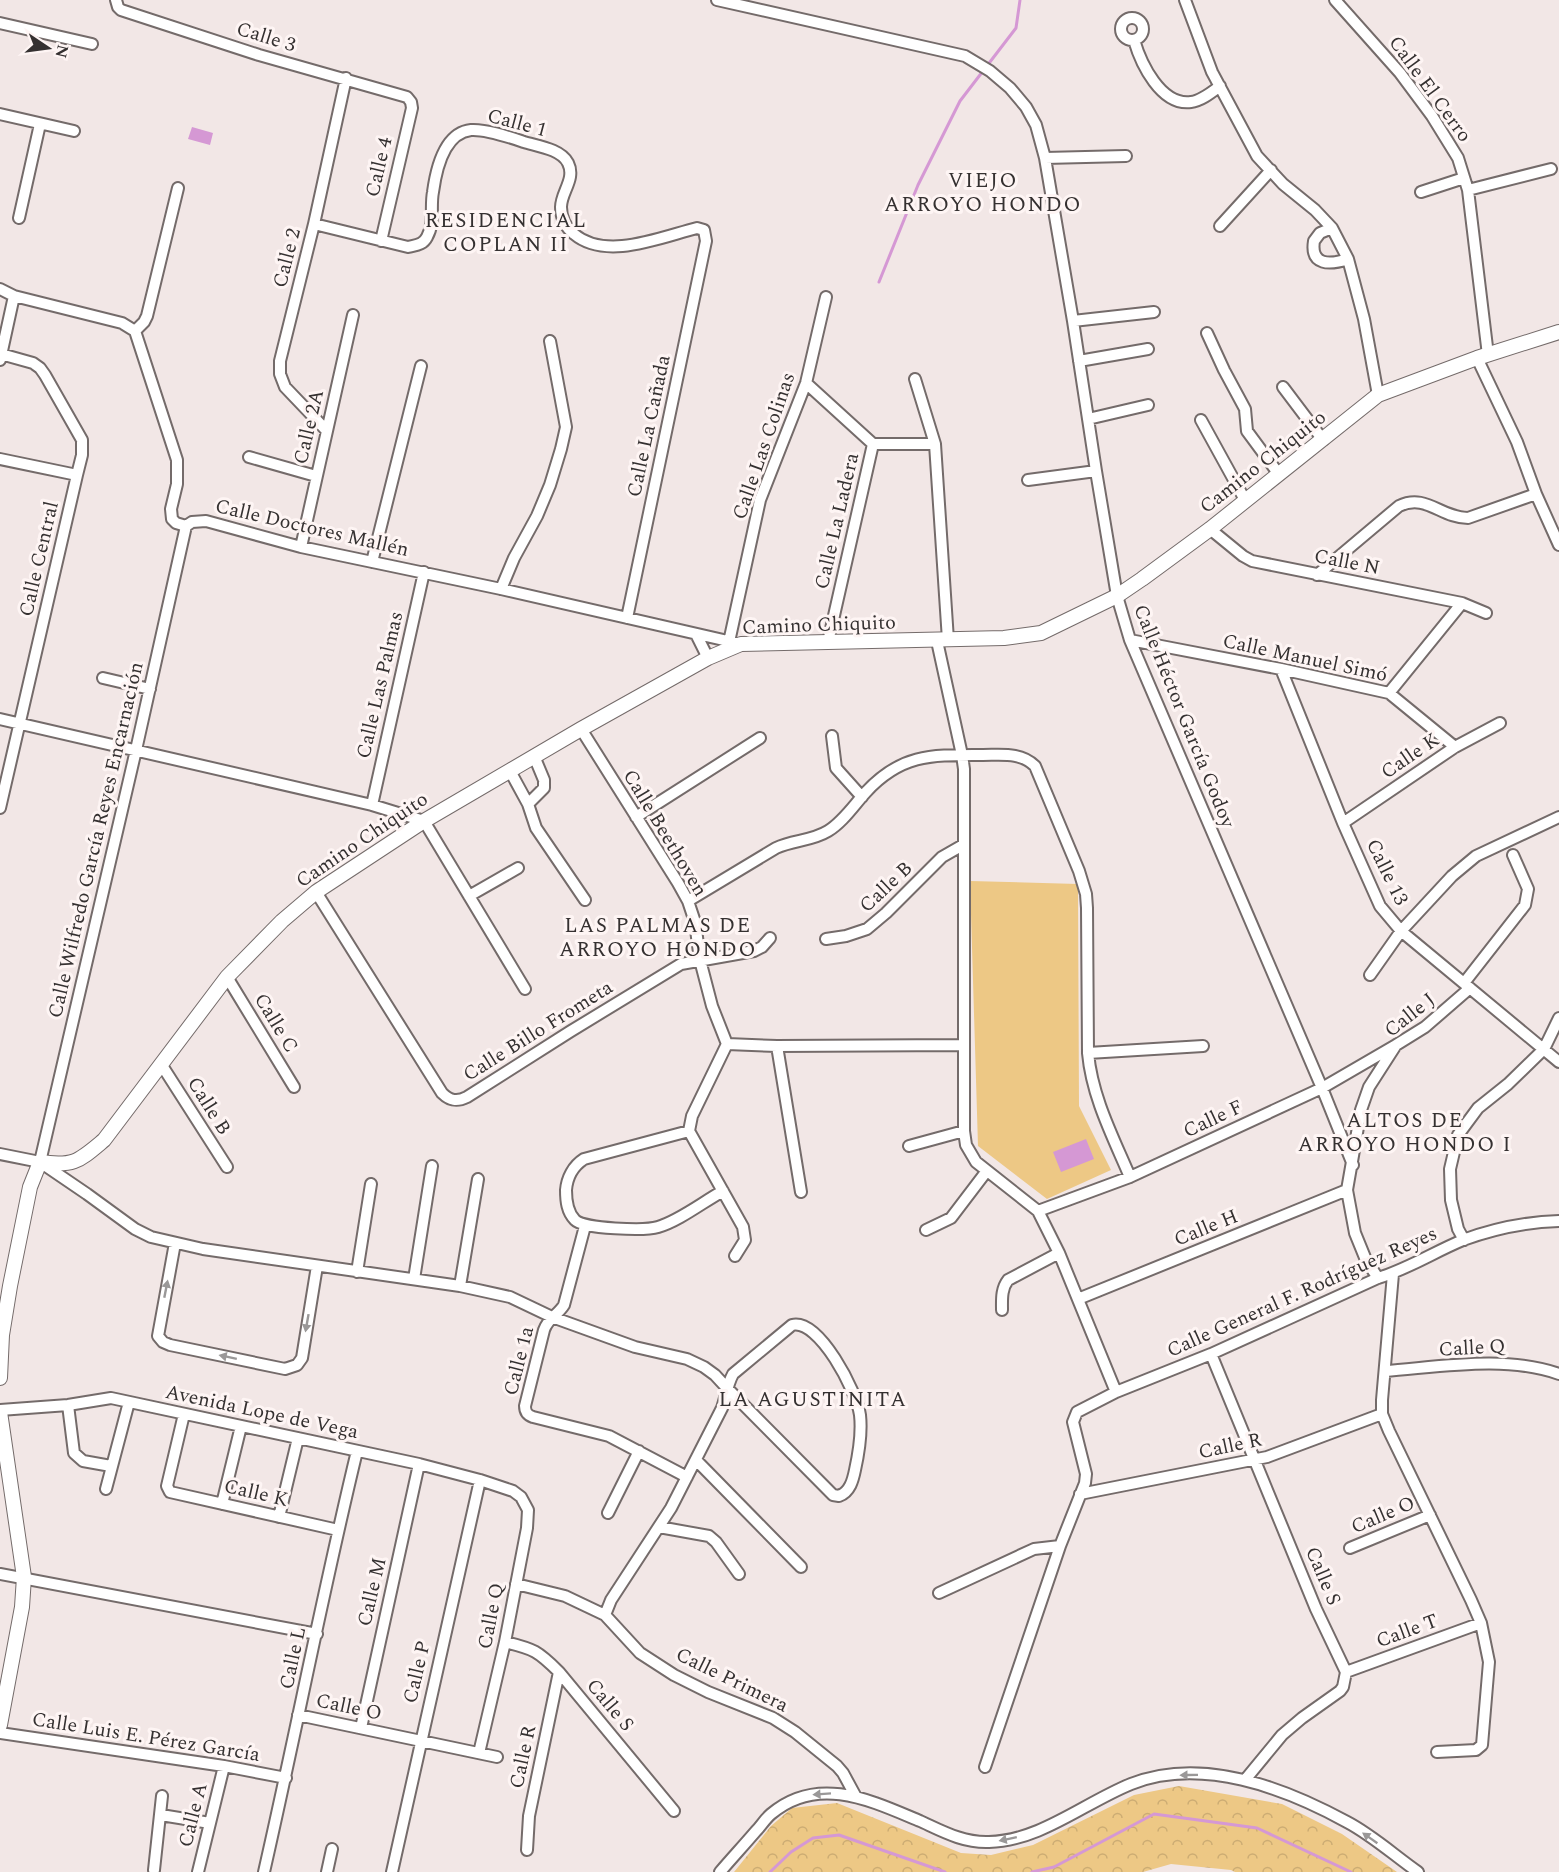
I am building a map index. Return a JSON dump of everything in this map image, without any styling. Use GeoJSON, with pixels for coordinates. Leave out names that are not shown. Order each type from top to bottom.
{"type":"FeatureCollection","features":[{"type":"Feature","properties":{"kind":"main road","name":"Camino Chiquito"},"geometry":{"type":"LineString","coordinates":[[40,1162],[60,1165],[80,1160],[104,1140],[227,977],[282,921],[316,892],[424,821],[581,729],[735,643],[1004,638],[1041,633],[1117,596],[1142,579],[1210,529],[1378,395],[1401,385],[1559,332]]}},
{"type":"Feature","properties":{"kind":"main road"},"geometry":{"type":"LineString","coordinates":[[0,1378],[5,1285],[30,1187],[40,1162]]}},
{"type":"Feature","properties":{"kind":"main road"},"geometry":{"type":"LineString","coordinates":[[0,1411],[24,1577],[22,1607],[0,1725]]}},
{"type":"Feature","properties":{"kind":"street","name":"Calle 3"},"geometry":{"type":"LineString","coordinates":[[117,0],[118,7],[122,10],[259,55],[407,97],[411,102]]}},
{"type":"Feature","properties":{"kind":"street","name":"Calle Héctor García Godoy"},"geometry":{"type":"LineString","coordinates":[[717,0],[964,56],[990,71],[1010,88],[1026,107],[1036,125],[1045,158],[1117,596],[1130,640],[1353,1165]]}},
{"type":"Feature","properties":{"kind":"street"},"geometry":{"type":"LineString","coordinates":[[1185,0],[1208,63],[1257,156],[1332,228],[1348,259],[1364,319],[1378,395]]}},
{"type":"Feature","properties":{"kind":"street","name":"Calle El Cerro"},"geometry":{"type":"LineString","coordinates":[[1335,0],[1385,55],[1432,116],[1458,158],[1468,190],[1483,357],[1536,494],[1559,545]]}},
{"type":"Feature","properties":{"kind":"street"},"geometry":{"type":"LineString","coordinates":[[0,22],[92,44]]}},
{"type":"Feature","properties":{"kind":"street"},"geometry":{"type":"LineString","coordinates":[[1134,40],[1148,71],[1167,96],[1180,102],[1194,102],[1220,86]]}},
{"type":"Feature","properties":{"kind":"street","name":"Calle 2"},"geometry":{"type":"LineString","coordinates":[[327,431],[285,387],[280,374],[280,361],[314,224],[346,78]]}},
{"type":"Feature","properties":{"kind":"street","name":"Calle 4"},"geometry":{"type":"LineString","coordinates":[[381,241],[412,108],[411,102]]}},
{"type":"Feature","properties":{"kind":"street"},"geometry":{"type":"LineString","coordinates":[[0,114],[74,131]]}},
{"type":"Feature","properties":{"kind":"street"},"geometry":{"type":"LineString","coordinates":[[19,218],[40,124]]}},
{"type":"Feature","properties":{"kind":"street","name":"Calle 1"},"geometry":{"type":"LineString","coordinates":[[314,224],[408,247],[420,245],[427,238],[432,222],[433,193],[440,161],[456,135],[471,130],[504,136],[557,153],[568,162],[571,176],[561,204],[562,220],[568,229],[580,239],[607,246],[643,244],[697,228],[704,230],[706,241]]}},
{"type":"Feature","properties":{"kind":"street"},"geometry":{"type":"LineString","coordinates":[[1045,158],[1126,156]]}},
{"type":"Feature","properties":{"kind":"street"},"geometry":{"type":"LineString","coordinates":[[1468,190],[1551,169]]}},
{"type":"Feature","properties":{"kind":"street"},"geometry":{"type":"LineString","coordinates":[[1220,226],[1270,170]]}},
{"type":"Feature","properties":{"kind":"street"},"geometry":{"type":"LineString","coordinates":[[1421,192],[1464,178]]}},
{"type":"Feature","properties":{"kind":"street"},"geometry":{"type":"LineString","coordinates":[[0,289],[14,296],[122,323],[135,331],[147,316],[178,188]]}},
{"type":"Feature","properties":{"kind":"street"},"geometry":{"type":"LineString","coordinates":[[1332,228],[1320,233],[1314,241],[1314,254],[1324,263],[1331,264],[1348,259]]}},
{"type":"Feature","properties":{"kind":"street","name":"Calle La Cañada"},"geometry":{"type":"LineString","coordinates":[[627,618],[706,241]]}},
{"type":"Feature","properties":{"kind":"street"},"geometry":{"type":"LineString","coordinates":[[1,358],[14,296]]}},
{"type":"Feature","properties":{"kind":"street","name":"Calle Las Colinas"},"geometry":{"type":"LineString","coordinates":[[735,643],[760,500],[806,383],[826,297]]}},
{"type":"Feature","properties":{"kind":"street"},"geometry":{"type":"LineString","coordinates":[[1073,321],[1154,312]]}},
{"type":"Feature","properties":{"kind":"street","name":"Calle 2A"},"geometry":{"type":"LineString","coordinates":[[301,547],[353,315]]}},
{"type":"Feature","properties":{"kind":"street","name":"Calle Doctores Mallén"},"geometry":{"type":"LineString","coordinates":[[135,331],[177,460],[177,484],[171,509],[172,519],[176,524],[186,526],[192,522],[206,521],[301,547],[501,589],[735,643]]}},
{"type":"Feature","properties":{"kind":"street"},"geometry":{"type":"LineString","coordinates":[[1207,333],[1220,364],[1245,409],[1247,431],[1278,473]]}},
{"type":"Feature","properties":{"kind":"street"},"geometry":{"type":"LineString","coordinates":[[501,589],[550,484],[566,427],[550,341]]}},
{"type":"Feature","properties":{"kind":"street"},"geometry":{"type":"LineString","coordinates":[[1079,361],[1148,349]]}},
{"type":"Feature","properties":{"kind":"street","name":"Calle Central"},"geometry":{"type":"LineString","coordinates":[[0,808],[82,455],[82,440],[40,368],[33,363],[1,358]]}},
{"type":"Feature","properties":{"kind":"street"},"geometry":{"type":"LineString","coordinates":[[372,562],[421,366]]}},
{"type":"Feature","properties":{"kind":"street"},"geometry":{"type":"LineString","coordinates":[[915,379],[935,444],[942,640],[964,769],[963,1045],[966,1145],[976,1162],[986,1172],[1038,1211],[1059,1253],[1116,1392]]}},
{"type":"Feature","properties":{"kind":"street"},"geometry":{"type":"LineString","coordinates":[[806,383],[873,444],[935,444]]}},
{"type":"Feature","properties":{"kind":"street"},"geometry":{"type":"LineString","coordinates":[[1283,387],[1323,440]]}},
{"type":"Feature","properties":{"kind":"street"},"geometry":{"type":"LineString","coordinates":[[1088,419],[1148,405]]}},
{"type":"Feature","properties":{"kind":"street"},"geometry":{"type":"LineString","coordinates":[[1201,420],[1245,500]]}},
{"type":"Feature","properties":{"kind":"street","name":"Calle La Ladera"},"geometry":{"type":"LineString","coordinates":[[828,642],[873,444]]}},
{"type":"Feature","properties":{"kind":"street"},"geometry":{"type":"LineString","coordinates":[[249,457],[316,476]]}},
{"type":"Feature","properties":{"kind":"street"},"geometry":{"type":"LineString","coordinates":[[0,459],[77,475]]}},
{"type":"Feature","properties":{"kind":"street"},"geometry":{"type":"LineString","coordinates":[[1028,480],[1096,471]]}},
{"type":"Feature","properties":{"kind":"street"},"geometry":{"type":"LineString","coordinates":[[1317,575],[1383,519],[1406,503],[1421,502],[1456,517],[1468,518],[1536,494]]}},
{"type":"Feature","properties":{"kind":"street","name":"Calle Wilfredo García Reyes Encarnación"},"geometry":{"type":"LineString","coordinates":[[40,1162],[186,526]]}},
{"type":"Feature","properties":{"kind":"street","name":"Calle N"},"geometry":{"type":"LineString","coordinates":[[1210,529],[1252,561],[1462,603],[1486,613]]}},
{"type":"Feature","properties":{"kind":"street","name":"Calle Las Palmas"},"geometry":{"type":"LineString","coordinates":[[372,805],[424,572]]}},
{"type":"Feature","properties":{"kind":"street"},"geometry":{"type":"LineString","coordinates":[[1389,693],[1462,603]]}},
{"type":"Feature","properties":{"kind":"street"},"geometry":{"type":"LineString","coordinates":[[696,634],[708,658]]}},
{"type":"Feature","properties":{"kind":"street","name":"Calle Manuel Simó"},"geometry":{"type":"LineString","coordinates":[[1130,640],[1281,669],[1389,693],[1455,747]]}},
{"type":"Feature","properties":{"kind":"street","name":"Calle 13"},"geometry":{"type":"LineString","coordinates":[[1281,669],[1380,906],[1401,931],[1559,1062]]}},
{"type":"Feature","properties":{"kind":"street"},"geometry":{"type":"LineString","coordinates":[[103,678],[150,689]]}},
{"type":"Feature","properties":{"kind":"street"},"geometry":{"type":"LineString","coordinates":[[0,719],[372,805],[424,821],[525,989]]}},
{"type":"Feature","properties":{"kind":"street","name":"Calle K"},"geometry":{"type":"LineString","coordinates":[[1344,823],[1455,747],[1500,723]]}},
{"type":"Feature","properties":{"kind":"street","name":"Calle Beethoven"},"geometry":{"type":"LineString","coordinates":[[581,729],[688,901],[695,922],[700,960],[712,1006],[727,1044]]}},
{"type":"Feature","properties":{"kind":"street"},"geometry":{"type":"LineString","coordinates":[[832,736],[837,771],[862,797]]}},
{"type":"Feature","properties":{"kind":"street"},"geometry":{"type":"LineString","coordinates":[[636,817],[760,738]]}},
{"type":"Feature","properties":{"kind":"street"},"geometry":{"type":"LineString","coordinates":[[688,901],[776,848],[791,842],[818,837],[831,830],[888,772],[912,759],[1010,754],[1030,761],[1035,766],[1079,871],[1086,894],[1090,1074],[1094,1090],[1130,1177]]}},
{"type":"Feature","properties":{"kind":"street"},"geometry":{"type":"LineString","coordinates":[[528,804],[544,788],[544,780],[534,756]]}},
{"type":"Feature","properties":{"kind":"street"},"geometry":{"type":"LineString","coordinates":[[510,771],[528,804],[536,828],[585,900]]}},
{"type":"Feature","properties":{"kind":"street"},"geometry":{"type":"LineString","coordinates":[[1370,975],[1401,931],[1452,876],[1476,856],[1559,818]]}},
{"type":"Feature","properties":{"kind":"street","name":"Calle B"},"geometry":{"type":"LineString","coordinates":[[826,939],[846,936],[867,929],[942,857],[963,845]]}},
{"type":"Feature","properties":{"kind":"street","name":"Calle J"},"geometry":{"type":"LineString","coordinates":[[1378,1278],[1366,1260],[1355,1233],[1347,1190],[1361,1110],[1369,1086],[1396,1045],[1425,1027],[1467,986],[1526,905],[1528,889],[1513,855]]}},
{"type":"Feature","properties":{"kind":"street"},"geometry":{"type":"LineString","coordinates":[[469,896],[518,868]]}},
{"type":"Feature","properties":{"kind":"street","name":"Calle Billo Frometa"},"geometry":{"type":"LineString","coordinates":[[316,892],[442,1093],[454,1101],[467,1097],[681,964],[754,951],[770,938]]}},
{"type":"Feature","properties":{"kind":"street","name":"Calle C"},"geometry":{"type":"LineString","coordinates":[[227,977],[294,1087]]}},
{"type":"Feature","properties":{"kind":"street"},"geometry":{"type":"LineString","coordinates":[[1464,1240],[1450,1200],[1450,1169],[1458,1135],[1478,1108],[1508,1084],[1544,1049],[1559,1018]]}},
{"type":"Feature","properties":{"kind":"street"},"geometry":{"type":"LineString","coordinates":[[735,1256],[743,1244],[744,1231],[689,1131],[692,1116],[727,1044],[963,1045]]}},
{"type":"Feature","properties":{"kind":"street","name":"Calle F"},"geometry":{"type":"LineString","coordinates":[[1038,1211],[1130,1177],[1322,1088],[1396,1045]]}},
{"type":"Feature","properties":{"kind":"street"},"geometry":{"type":"LineString","coordinates":[[777,1046],[801,1192]]}},
{"type":"Feature","properties":{"kind":"street"},"geometry":{"type":"LineString","coordinates":[[1088,1053],[1203,1046]]}},
{"type":"Feature","properties":{"kind":"street","name":"Calle B"},"geometry":{"type":"LineString","coordinates":[[161,1064],[227,1167]]}},
{"type":"Feature","properties":{"kind":"street"},"geometry":{"type":"LineString","coordinates":[[689,1131],[590,1156],[578,1162],[567,1185],[567,1205],[575,1220],[585,1226],[641,1230],[657,1227],[672,1221],[723,1191]]}},
{"type":"Feature","properties":{"kind":"street"},"geometry":{"type":"LineString","coordinates":[[909,1146],[964,1131]]}},
{"type":"Feature","properties":{"kind":"street"},"geometry":{"type":"LineString","coordinates":[[0,1154],[40,1162],[135,1229],[151,1237],[317,1266],[460,1286],[510,1297],[552,1317],[635,1347],[687,1359],[710,1371],[727,1388],[833,1495],[840,1496],[844,1495],[852,1482],[861,1434],[860,1413],[854,1392],[843,1370],[812,1329],[798,1323],[786,1329],[733,1374],[727,1388],[722,1408],[696,1461],[659,1527],[611,1600],[605,1615]]}},
{"type":"Feature","properties":{"kind":"street"},"geometry":{"type":"LineString","coordinates":[[414,1279],[432,1166]]}},
{"type":"Feature","properties":{"kind":"street"},"geometry":{"type":"LineString","coordinates":[[926,1230],[951,1218],[986,1172]]}},
{"type":"Feature","properties":{"kind":"street"},"geometry":{"type":"LineString","coordinates":[[460,1286],[478,1179]]}},
{"type":"Feature","properties":{"kind":"street"},"geometry":{"type":"LineString","coordinates":[[357,1272],[371,1185]]}},
{"type":"Feature","properties":{"kind":"street","name":"Calle H"},"geometry":{"type":"LineString","coordinates":[[1078,1299],[1347,1190]]}},
{"type":"Feature","properties":{"kind":"street","name":"Calle General F. Rodríguez Reyes"},"geometry":{"type":"LineString","coordinates":[[1080,1494],[1086,1474],[1073,1422],[1077,1412],[1116,1392],[1211,1354],[1378,1278],[1393,1274],[1464,1240],[1535,1222],[1559,1221]]}},
{"type":"Feature","properties":{"kind":"street","name":"Calle 1a"},"geometry":{"type":"LineString","coordinates":[[585,1226],[564,1305],[561,1311],[546,1322],[525,1406],[527,1414],[597,1432],[639,1450],[687,1477]]}},
{"type":"Feature","properties":{"kind":"street"},"geometry":{"type":"LineString","coordinates":[[175,1243],[158,1336],[170,1345],[285,1369],[297,1365],[302,1358],[317,1266]]}},
{"type":"Feature","properties":{"kind":"street"},"geometry":{"type":"LineString","coordinates":[[1002,1310],[1004,1286],[1008,1280],[1059,1253]]}},
{"type":"Feature","properties":{"kind":"street"},"geometry":{"type":"LineString","coordinates":[[1393,1274],[1382,1414],[1471,1600],[1480,1623],[1489,1662],[1482,1745],[1476,1749],[1437,1752]]}},
{"type":"Feature","properties":{"kind":"street","name":"Calle S"},"geometry":{"type":"LineString","coordinates":[[1211,1354],[1316,1610],[1346,1672]]}},
{"type":"Feature","properties":{"kind":"street","name":"Calle Q"},"geometry":{"type":"LineString","coordinates":[[1385,1371],[1494,1363],[1521,1364],[1559,1374]]}},
{"type":"Feature","properties":{"kind":"street","name":"Avenida Lope de Vega"},"geometry":{"type":"LineString","coordinates":[[0,1411],[68,1405],[111,1398],[419,1464],[513,1491]]}},
{"type":"Feature","properties":{"kind":"street"},"geometry":{"type":"LineString","coordinates":[[106,1489],[129,1402]]}},
{"type":"Feature","properties":{"kind":"street"},"geometry":{"type":"LineString","coordinates":[[68,1405],[74,1453],[83,1461],[111,1466]]}},
{"type":"Feature","properties":{"kind":"street","name":"Calle K"},"geometry":{"type":"LineString","coordinates":[[184,1414],[166,1486],[167,1490],[338,1530]]}},
{"type":"Feature","properties":{"kind":"street","name":"Calle R"},"geometry":{"type":"LineString","coordinates":[[1080,1494],[1256,1460],[1333,1434],[1382,1414]]}},
{"type":"Feature","properties":{"kind":"street"},"geometry":{"type":"LineString","coordinates":[[222,1504],[242,1426]]}},
{"type":"Feature","properties":{"kind":"street"},"geometry":{"type":"LineString","coordinates":[[279,1517],[298,1438]]}},
{"type":"Feature","properties":{"kind":"street"},"geometry":{"type":"LineString","coordinates":[[608,1513],[639,1450]]}},
{"type":"Feature","properties":{"kind":"street","name":"Calle L"},"geometry":{"type":"LineString","coordinates":[[264,1872],[357,1451]]}},
{"type":"Feature","properties":{"kind":"street"},"geometry":{"type":"LineString","coordinates":[[696,1461],[801,1567]]}},
{"type":"Feature","properties":{"kind":"street","name":"Calle M"},"geometry":{"type":"LineString","coordinates":[[361,1728],[419,1464]]}},
{"type":"Feature","properties":{"kind":"street","name":"Calle P"},"geometry":{"type":"LineString","coordinates":[[392,1872],[480,1480]]}},
{"type":"Feature","properties":{"kind":"street","name":"Calle Q"},"geometry":{"type":"LineString","coordinates":[[479,1753],[505,1642],[527,1528],[528,1510],[521,1497],[513,1491]]}},
{"type":"Feature","properties":{"kind":"street"},"geometry":{"type":"LineString","coordinates":[[985,1767],[1080,1494]]}},
{"type":"Feature","properties":{"kind":"street","name":"Calle O"},"geometry":{"type":"LineString","coordinates":[[1350,1548],[1430,1515]]}},
{"type":"Feature","properties":{"kind":"street"},"geometry":{"type":"LineString","coordinates":[[659,1527],[709,1536],[739,1574]]}},
{"type":"Feature","properties":{"kind":"street"},"geometry":{"type":"LineString","coordinates":[[939,1593],[1034,1549],[1060,1546]]}},
{"type":"Feature","properties":{"kind":"street"},"geometry":{"type":"LineString","coordinates":[[0,1574],[316,1634]]}},
{"type":"Feature","properties":{"kind":"street","name":"Calle Primera"},"geometry":{"type":"LineString","coordinates":[[516,1584],[565,1596],[605,1615],[640,1653],[674,1675],[708,1692],[773,1718],[795,1732],[837,1766],[856,1797]]}},
{"type":"Feature","properties":{"kind":"street","name":"Calle T"},"geometry":{"type":"LineString","coordinates":[[1346,1672],[1480,1623]]}},
{"type":"Feature","properties":{"kind":"street","name":"Calle S"},"geometry":{"type":"LineString","coordinates":[[505,1642],[536,1651],[559,1672],[675,1811]]}},
{"type":"Feature","properties":{"kind":"street","name":"Calle R"},"geometry":{"type":"LineString","coordinates":[[527,1850],[529,1816],[559,1672]]}},
{"type":"Feature","properties":{"kind":"street"},"geometry":{"type":"LineString","coordinates":[[1245,1780],[1282,1735],[1340,1691],[1346,1672]]}},
{"type":"Feature","properties":{"kind":"street","name":"Calle O"},"geometry":{"type":"LineString","coordinates":[[298,1716],[497,1756]]}},
{"type":"Feature","properties":{"kind":"street","name":"Calle Luis E. Pérez García"},"geometry":{"type":"LineString","coordinates":[[0,1733],[224,1766],[286,1778]]}},
{"type":"Feature","properties":{"kind":"street","name":"Calle A"},"geometry":{"type":"LineString","coordinates":[[198,1872],[224,1766]]}},
{"type":"Feature","properties":{"kind":"street"},"geometry":{"type":"LineString","coordinates":[[720,1872],[771,1814],[794,1800],[815,1793],[836,1793],[856,1797],[877,1803],[963,1840],[987,1842],[1004,1841],[1030,1834],[1132,1784],[1167,1775],[1205,1774],[1245,1780],[1284,1792],[1349,1823],[1418,1872]]}},
{"type":"Feature","properties":{"kind":"street"},"geometry":{"type":"LineString","coordinates":[[154,1870],[162,1796]]}},
{"type":"Feature","properties":{"kind":"street"},"geometry":{"type":"LineString","coordinates":[[160,1815],[210,1823]]}},
{"type":"Feature","properties":{"kind":"street"},"geometry":{"type":"LineString","coordinates":[[327,1872],[332,1849]]}},
{"type":"Feature","properties":{"kind":"green space"},"geometry":{"type":"Polygon","coordinates":[[[970,881],[1078,884],[1079,1106],[1111,1170],[1047,1199],[978,1146],[970,881]]]}},
{"type":"Feature","properties":{"kind":"green space"},"geometry":{"type":"Polygon","coordinates":[[[1179,1786],[1282,1804],[1342,1834],[1397,1872],[1235,1872],[1171,1864],[1143,1872],[734,1872],[771,1826],[792,1808],[837,1803],[961,1853],[991,1855],[1033,1845],[1134,1795],[1179,1786]]]}},
{"type":"Feature","properties":{"kind":"shaded area"},"geometry":{"type":"Polygon","coordinates":[[[192,127],[213,133],[210,145],[188,139],[192,127]]]}},
{"type":"Feature","properties":{"kind":"shaded area"},"geometry":{"type":"Polygon","coordinates":[[[1086,1139],[1094,1159],[1061,1172],[1053,1152],[1086,1139]]]}},
{"type":"Feature","properties":{"kind":"waterway"},"geometry":{"type":"LineString","coordinates":[[879,282],[918,185],[960,101],[1016,28],[1020,0]]}},
{"type":"Feature","properties":{"kind":"waterway"},"geometry":{"type":"LineString","coordinates":[[1032,1872],[1054,1867],[1154,1814],[1257,1828],[1351,1872]]}},
{"type":"Feature","properties":{"kind":"waterway"},"geometry":{"type":"LineString","coordinates":[[770,1872],[791,1852],[813,1838],[839,1835],[945,1872]]}},
{"type":"Feature","properties":{"kind":"district","name":"VIEJO ARROYO HONDO"},"geometry":{"type":"Point","coordinates":[983,193]}},
{"type":"Feature","properties":{"kind":"district","name":"RESIDENCIAL COPLAN II"},"geometry":{"type":"Point","coordinates":[506,233]}},
{"type":"Feature","properties":{"kind":"district","name":"LAS PALMAS DE ARROYO HONDO"},"geometry":{"type":"Point","coordinates":[658,938]}},
{"type":"Feature","properties":{"kind":"district","name":"ALTOS DE ARROYO HONDO I"},"geometry":{"type":"Point","coordinates":[1405,1133]}},
{"type":"Feature","properties":{"kind":"district","name":"LA AGUSTINITA"},"geometry":{"type":"Point","coordinates":[813,1400]}}]}
